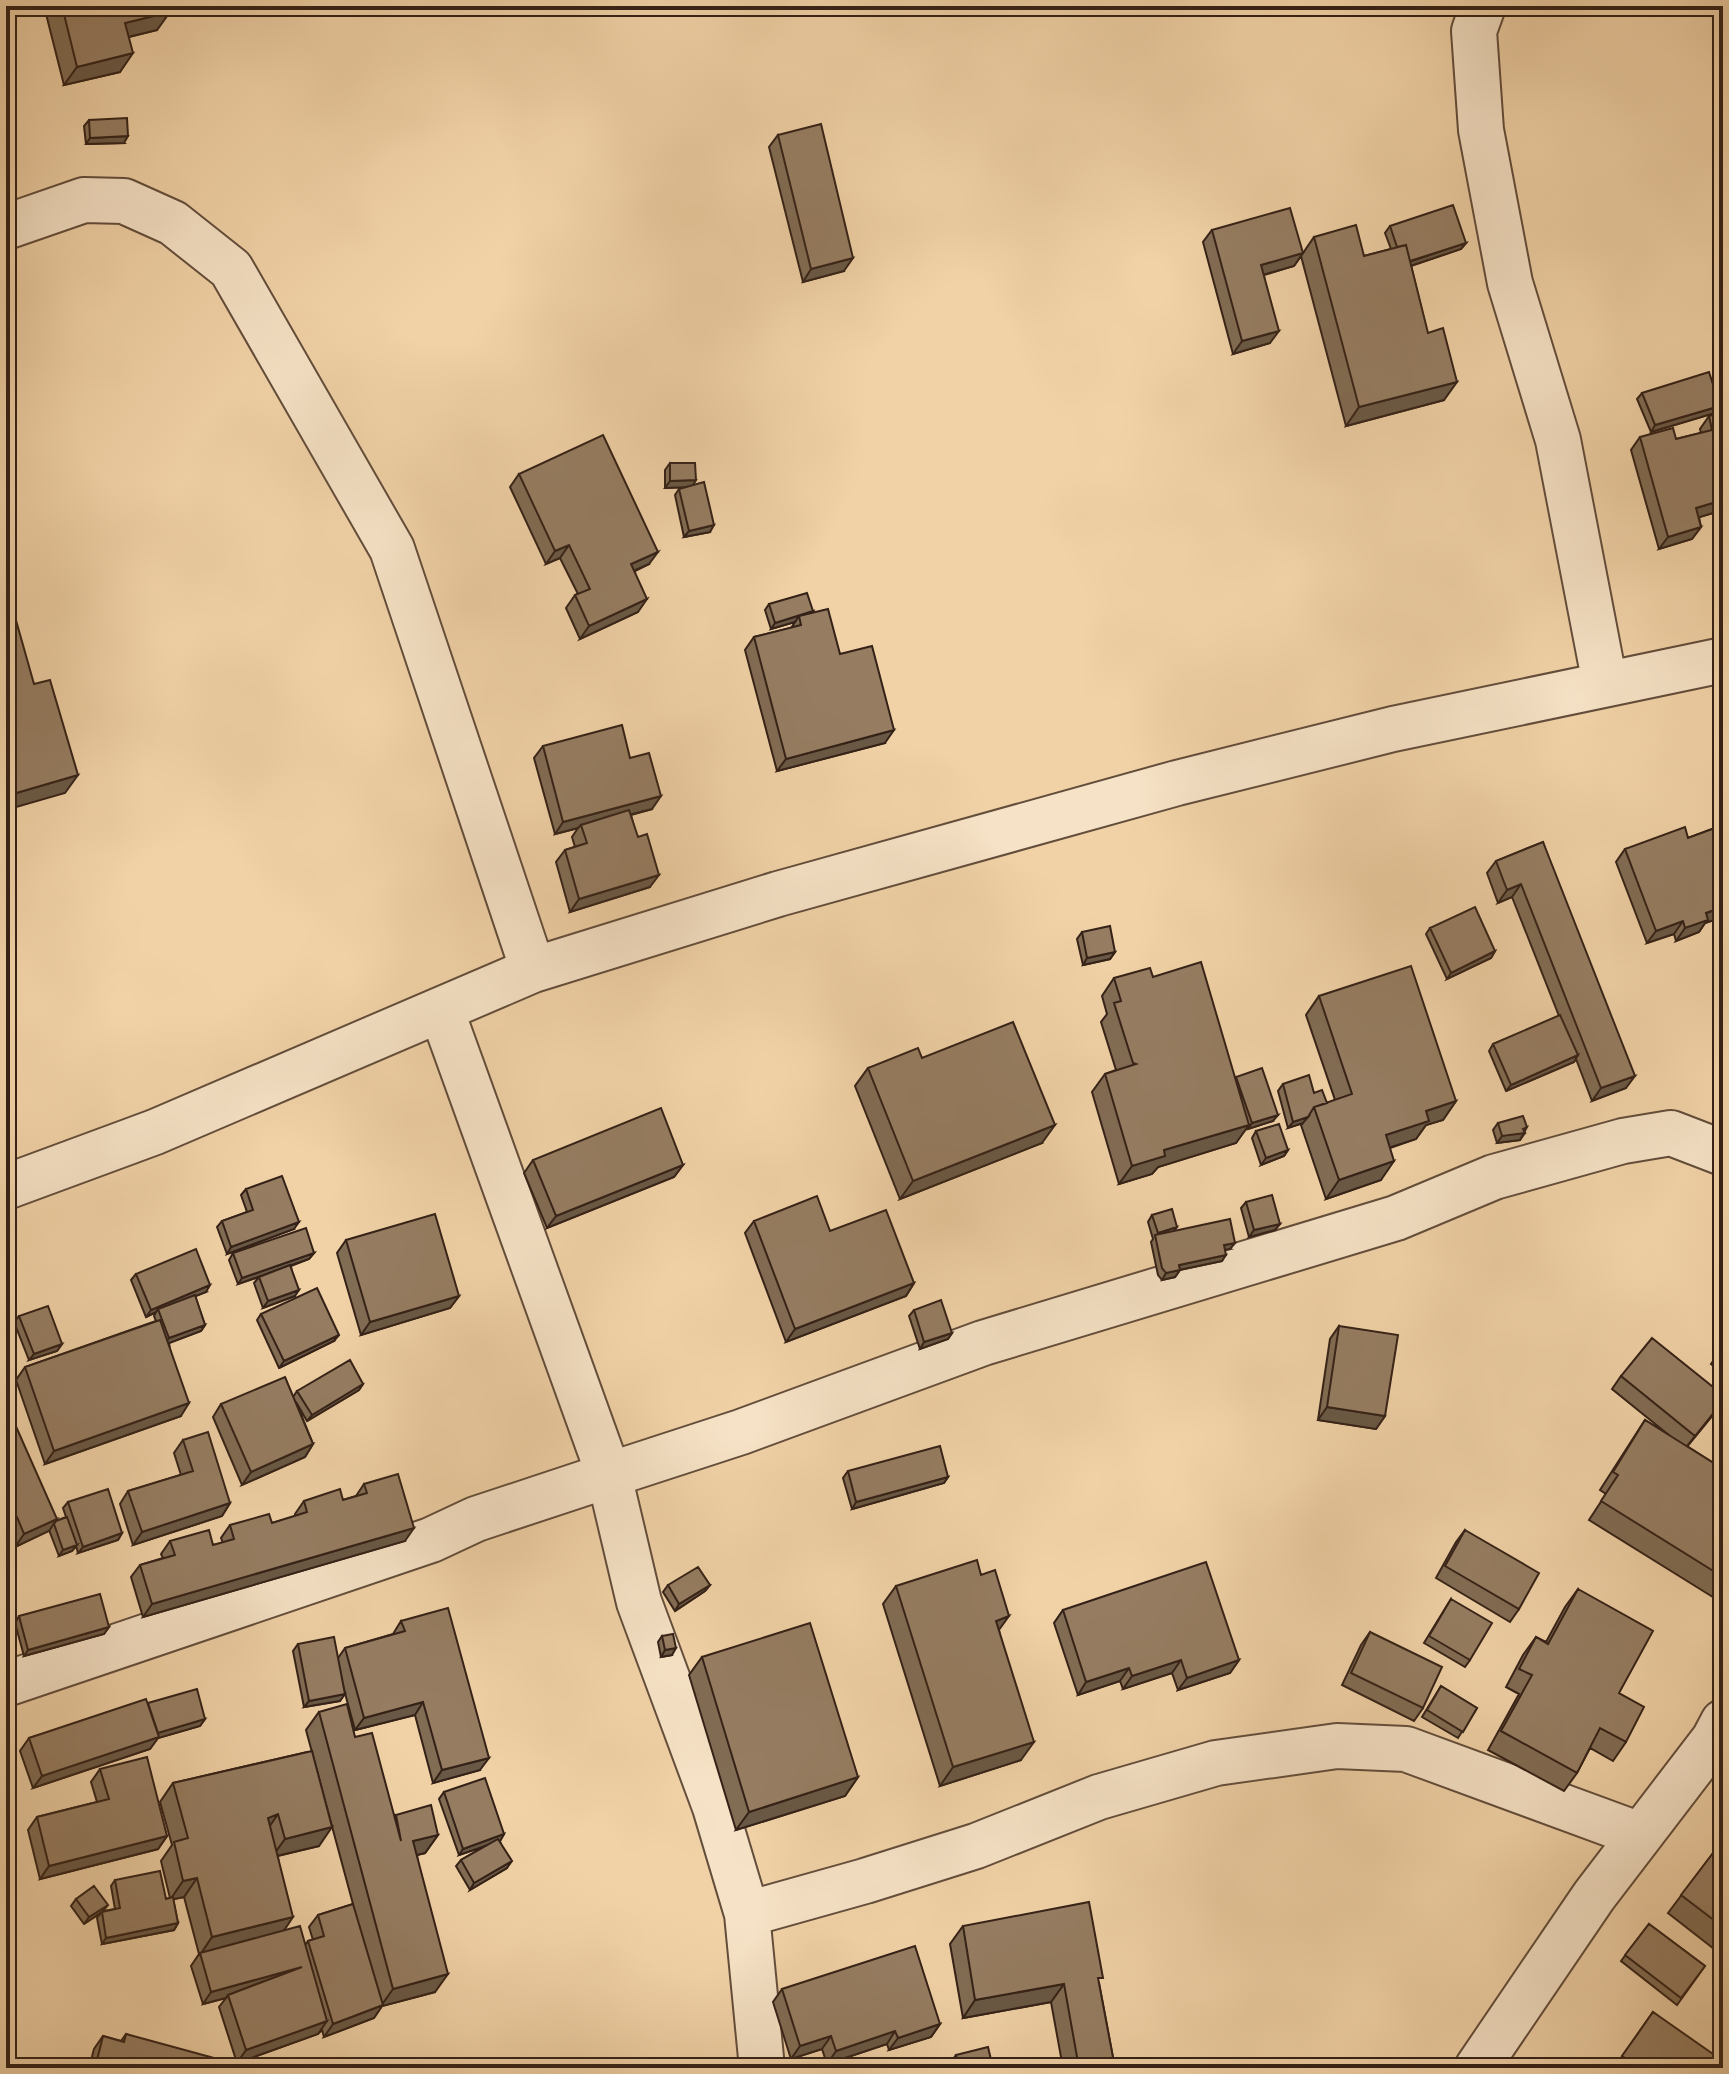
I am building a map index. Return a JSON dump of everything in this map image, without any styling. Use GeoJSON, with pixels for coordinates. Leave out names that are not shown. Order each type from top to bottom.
{"type":"FeatureCollection","features":[{"type":"Feature","properties":{"kind":"street"},"geometry":{"type":"LineString","coordinates":[[1483,6],[1474,31],[1481,130],[1510,283],[1558,440],[1605,684]]}},
{"type":"Feature","properties":{"kind":"street"},"geometry":{"type":"LineString","coordinates":[[6,227],[84,200],[124,201],[173,223],[231,269],[392,549],[533,970]]}},
{"type":"Feature","properties":{"kind":"street"},"geometry":{"type":"LineString","coordinates":[[6,1187],[155,1132],[442,1012],[533,970],[778,894],[1177,783],[1393,729],[1723,660]]}},
{"type":"Feature","properties":{"kind":"street"},"geometry":{"type":"LineString","coordinates":[[442,1012],[609,1475],[639,1602],[715,1807],[747,1914],[762,2068]]}},
{"type":"Feature","properties":{"kind":"street"},"geometry":{"type":"LineString","coordinates":[[6,1684],[431,1540],[476,1519],[741,1432],[983,1343],[1396,1218],[1494,1177],[1623,1141],[1671,1133],[1723,1153]]}},
{"type":"Feature","properties":{"kind":"street"},"geometry":{"type":"LineString","coordinates":[[1477,2068],[1503,2025],[1640,1835],[1714,1739],[1723,1722]]}},
{"type":"Feature","properties":{"kind":"street"},"geometry":{"type":"LineString","coordinates":[[747,1914],[976,1846],[1099,1797],[1216,1763],[1337,1746],[1406,1749],[1640,1835]]}},
{"type":"Feature","properties":{"kind":"building"},"geometry":{"type":"Polygon","coordinates":[[[62,6],[168,6],[170,12],[125,23],[133,53],[77,67],[62,6]]]}},
{"type":"Feature","properties":{"kind":"building"},"geometry":{"type":"Polygon","coordinates":[[[127,118],[128,136],[90,138],[89,120],[127,118]]]}},
{"type":"Feature","properties":{"kind":"building"},"geometry":{"type":"Polygon","coordinates":[[[821,124],[853,258],[811,269],[778,135],[821,124]]]}},
{"type":"Feature","properties":{"kind":"building"},"geometry":{"type":"Polygon","coordinates":[[[1453,205],[1466,243],[1410,261],[1406,245],[1397,247],[1390,226],[1453,205]]]}},
{"type":"Feature","properties":{"kind":"building"},"geometry":{"type":"Polygon","coordinates":[[[1290,208],[1303,253],[1261,265],[1279,331],[1242,341],[1212,230],[1290,208]]]}},
{"type":"Feature","properties":{"kind":"building"},"geometry":{"type":"Polygon","coordinates":[[[1356,225],[1364,256],[1406,245],[1428,333],[1443,328],[1457,382],[1359,407],[1314,237],[1356,225]]]}},
{"type":"Feature","properties":{"kind":"building"},"geometry":{"type":"Polygon","coordinates":[[[1709,372],[1720,406],[1655,425],[1642,393],[1709,372]]]}},
{"type":"Feature","properties":{"kind":"building"},"geometry":{"type":"Polygon","coordinates":[[[1723,412],[1723,500],[1696,508],[1701,527],[1668,537],[1640,437],[1673,428],[1676,439],[1712,430],[1709,416],[1723,412]]]}},
{"type":"Feature","properties":{"kind":"building"},"geometry":{"type":"Polygon","coordinates":[[[603,435],[658,552],[631,564],[647,599],[589,626],[575,595],[590,589],[569,545],[555,551],[519,474],[603,435]]]}},
{"type":"Feature","properties":{"kind":"building"},"geometry":{"type":"Polygon","coordinates":[[[670,463],[695,463],[696,480],[670,481],[670,463]]]}},
{"type":"Feature","properties":{"kind":"building"},"geometry":{"type":"Polygon","coordinates":[[[704,482],[714,525],[689,531],[679,489],[704,482]]]}},
{"type":"Feature","properties":{"kind":"building"},"geometry":{"type":"Polygon","coordinates":[[[807,593],[813,611],[775,623],[769,604],[807,593]]]}},
{"type":"Feature","properties":{"kind":"building"},"geometry":{"type":"Polygon","coordinates":[[[10,599],[34,684],[50,680],[78,775],[6,796],[6,600],[10,599]]]}},
{"type":"Feature","properties":{"kind":"building"},"geometry":{"type":"Polygon","coordinates":[[[828,609],[840,654],[872,646],[894,730],[786,759],[754,637],[801,625],[799,616],[828,609]]]}},
{"type":"Feature","properties":{"kind":"building"},"geometry":{"type":"Polygon","coordinates":[[[622,725],[630,758],[649,753],[661,796],[563,822],[543,746],[622,725]]]}},
{"type":"Feature","properties":{"kind":"building"},"geometry":{"type":"Polygon","coordinates":[[[629,810],[638,837],[647,834],[659,875],[579,899],[565,850],[587,843],[581,825],[629,810]]]}},
{"type":"Feature","properties":{"kind":"building"},"geometry":{"type":"Polygon","coordinates":[[[1723,825],[1723,907],[1706,913],[1708,920],[1685,928],[1683,921],[1656,931],[1625,849],[1685,827],[1688,838],[1723,825]]]}},
{"type":"Feature","properties":{"kind":"building"},"geometry":{"type":"Polygon","coordinates":[[[1543,842],[1635,1076],[1601,1088],[1521,884],[1507,890],[1496,861],[1543,842]]]}},
{"type":"Feature","properties":{"kind":"building"},"geometry":{"type":"Polygon","coordinates":[[[1475,907],[1495,951],[1451,973],[1430,928],[1475,907]]]}},
{"type":"Feature","properties":{"kind":"building"},"geometry":{"type":"Polygon","coordinates":[[[1110,926],[1115,952],[1087,958],[1082,932],[1110,926]]]}},
{"type":"Feature","properties":{"kind":"building"},"geometry":{"type":"Polygon","coordinates":[[[1201,962],[1249,1125],[1164,1150],[1165,1156],[1132,1166],[1105,1074],[1136,1064],[1133,1063],[1114,1003],[1121,1001],[1114,978],[1150,968],[1153,977],[1201,962]]]}},
{"type":"Feature","properties":{"kind":"building"},"geometry":{"type":"Polygon","coordinates":[[[1411,966],[1456,1101],[1426,1111],[1429,1121],[1386,1135],[1394,1161],[1339,1180],[1314,1107],[1352,1094],[1319,996],[1411,966]]]}},
{"type":"Feature","properties":{"kind":"building"},"geometry":{"type":"Polygon","coordinates":[[[1560,1015],[1578,1055],[1511,1085],[1493,1044],[1560,1015]]]}},
{"type":"Feature","properties":{"kind":"building"},"geometry":{"type":"Polygon","coordinates":[[[1013,1022],[1055,1125],[913,1181],[868,1068],[918,1048],[922,1058],[1013,1022]]]}},
{"type":"Feature","properties":{"kind":"building"},"geometry":{"type":"Polygon","coordinates":[[[1262,1068],[1278,1115],[1252,1123],[1236,1077],[1262,1068]]]}},
{"type":"Feature","properties":{"kind":"building"},"geometry":{"type":"Polygon","coordinates":[[[1309,1075],[1314,1093],[1322,1090],[1327,1103],[1314,1107],[1308,1117],[1293,1122],[1283,1084],[1309,1075]]]}},
{"type":"Feature","properties":{"kind":"building"},"geometry":{"type":"Polygon","coordinates":[[[661,1108],[683,1165],[556,1216],[533,1160],[661,1108]]]}},
{"type":"Feature","properties":{"kind":"building"},"geometry":{"type":"Polygon","coordinates":[[[1523,1116],[1527,1127],[1523,1129],[1525,1133],[1502,1136],[1498,1123],[1523,1116]]]}},
{"type":"Feature","properties":{"kind":"building"},"geometry":{"type":"Polygon","coordinates":[[[1279,1124],[1288,1150],[1266,1158],[1256,1131],[1279,1124]]]}},
{"type":"Feature","properties":{"kind":"building"},"geometry":{"type":"Polygon","coordinates":[[[282,1176],[299,1222],[231,1247],[222,1221],[253,1210],[246,1189],[282,1176]]]}},
{"type":"Feature","properties":{"kind":"building"},"geometry":{"type":"Polygon","coordinates":[[[1272,1195],[1280,1224],[1254,1230],[1246,1202],[1272,1195]]]}},
{"type":"Feature","properties":{"kind":"building"},"geometry":{"type":"Polygon","coordinates":[[[817,1196],[830,1231],[886,1210],[914,1283],[795,1329],[754,1221],[817,1196]]]}},
{"type":"Feature","properties":{"kind":"building"},"geometry":{"type":"Polygon","coordinates":[[[1172,1209],[1177,1227],[1158,1233],[1152,1215],[1172,1209]]]}},
{"type":"Feature","properties":{"kind":"building"},"geometry":{"type":"Polygon","coordinates":[[[435,1214],[459,1296],[370,1322],[346,1240],[435,1214]]]}},
{"type":"Feature","properties":{"kind":"building"},"geometry":{"type":"Polygon","coordinates":[[[1230,1219],[1235,1243],[1224,1245],[1226,1255],[1179,1265],[1180,1270],[1166,1273],[1162,1268],[1155,1235],[1230,1219]]]}},
{"type":"Feature","properties":{"kind":"building"},"geometry":{"type":"Polygon","coordinates":[[[306,1228],[314,1253],[242,1278],[233,1253],[306,1228]]]}},
{"type":"Feature","properties":{"kind":"building"},"geometry":{"type":"Polygon","coordinates":[[[196,1249],[210,1285],[151,1310],[136,1274],[196,1249]]]}},
{"type":"Feature","properties":{"kind":"building"},"geometry":{"type":"Polygon","coordinates":[[[290,1265],[299,1290],[268,1301],[259,1277],[290,1265]]]}},
{"type":"Feature","properties":{"kind":"building"},"geometry":{"type":"Polygon","coordinates":[[[317,1288],[339,1335],[284,1361],[261,1314],[317,1288]]]}},
{"type":"Feature","properties":{"kind":"building"},"geometry":{"type":"Polygon","coordinates":[[[195,1295],[205,1325],[169,1338],[158,1309],[195,1295]]]}},
{"type":"Feature","properties":{"kind":"building"},"geometry":{"type":"Polygon","coordinates":[[[941,1300],[952,1333],[924,1342],[914,1310],[941,1300]]]}},
{"type":"Feature","properties":{"kind":"building"},"geometry":{"type":"Polygon","coordinates":[[[48,1306],[62,1344],[34,1354],[19,1316],[48,1306]]]}},
{"type":"Feature","properties":{"kind":"building"},"geometry":{"type":"Polygon","coordinates":[[[160,1320],[189,1403],[54,1451],[25,1367],[160,1320]]]}},
{"type":"Feature","properties":{"kind":"building"},"geometry":{"type":"Polygon","coordinates":[[[1339,1326],[1398,1335],[1385,1416],[1327,1407],[1339,1326]]]}},
{"type":"Feature","properties":{"kind":"building"},"geometry":{"type":"Polygon","coordinates":[[[1652,1338],[1723,1395],[1723,1401],[1695,1436],[1621,1376],[1652,1338]]]}},
{"type":"Feature","properties":{"kind":"building"},"geometry":{"type":"Polygon","coordinates":[[[350,1360],[363,1384],[312,1415],[297,1391],[350,1360]]]}},
{"type":"Feature","properties":{"kind":"building"},"geometry":{"type":"Polygon","coordinates":[[[285,1377],[313,1444],[251,1472],[221,1404],[285,1377]]]}},
{"type":"Feature","properties":{"kind":"building"},"geometry":{"type":"Polygon","coordinates":[[[6,1404],[57,1519],[24,1534],[17,1517],[6,1522],[6,1404]]]}},
{"type":"Feature","properties":{"kind":"building"},"geometry":{"type":"Polygon","coordinates":[[[1645,1420],[1723,1469],[1723,1577],[1601,1501],[1618,1475],[1613,1472],[1645,1420]]]}},
{"type":"Feature","properties":{"kind":"building"},"geometry":{"type":"Polygon","coordinates":[[[208,1432],[230,1503],[142,1532],[128,1491],[193,1471],[183,1440],[208,1432]]]}},
{"type":"Feature","properties":{"kind":"building"},"geometry":{"type":"Polygon","coordinates":[[[940,1446],[948,1477],[856,1502],[848,1471],[940,1446]]]}},
{"type":"Feature","properties":{"kind":"building"},"geometry":{"type":"Polygon","coordinates":[[[398,1474],[414,1528],[152,1604],[140,1565],[175,1555],[170,1541],[209,1530],[213,1545],[234,1539],[230,1525],[269,1514],[272,1523],[307,1512],[304,1501],[340,1489],[343,1500],[367,1493],[364,1484],[398,1474]]]}},
{"type":"Feature","properties":{"kind":"building"},"geometry":{"type":"Polygon","coordinates":[[[108,1489],[122,1533],[83,1547],[68,1502],[108,1489]]]}},
{"type":"Feature","properties":{"kind":"building"},"geometry":{"type":"Polygon","coordinates":[[[67,1517],[77,1545],[63,1550],[54,1524],[67,1517]]]}},
{"type":"Feature","properties":{"kind":"building"},"geometry":{"type":"Polygon","coordinates":[[[1465,1530],[1539,1573],[1519,1609],[1445,1566],[1465,1530]]]}},
{"type":"Feature","properties":{"kind":"building"},"geometry":{"type":"Polygon","coordinates":[[[977,1560],[981,1575],[995,1570],[1009,1616],[996,1621],[1034,1742],[953,1767],[896,1586],[977,1560]]]}},
{"type":"Feature","properties":{"kind":"building"},"geometry":{"type":"Polygon","coordinates":[[[1206,1562],[1239,1660],[1187,1678],[1181,1660],[1132,1676],[1129,1668],[1086,1682],[1063,1610],[1206,1562]]]}},
{"type":"Feature","properties":{"kind":"building"},"geometry":{"type":"Polygon","coordinates":[[[698,1567],[710,1585],[679,1604],[668,1585],[698,1567]]]}},
{"type":"Feature","properties":{"kind":"building"},"geometry":{"type":"Polygon","coordinates":[[[1578,1589],[1653,1631],[1619,1693],[1644,1707],[1626,1742],[1600,1728],[1577,1773],[1501,1731],[1532,1675],[1519,1669],[1536,1637],[1548,1644],[1578,1589]]]}},
{"type":"Feature","properties":{"kind":"building"},"geometry":{"type":"Polygon","coordinates":[[[100,1594],[109,1627],[28,1650],[19,1616],[100,1594]]]}},
{"type":"Feature","properties":{"kind":"building"},"geometry":{"type":"Polygon","coordinates":[[[1451,1599],[1492,1623],[1470,1660],[1429,1636],[1451,1599]]]}},
{"type":"Feature","properties":{"kind":"building"},"geometry":{"type":"Polygon","coordinates":[[[448,1608],[489,1758],[442,1770],[423,1702],[364,1718],[345,1648],[405,1631],[401,1621],[448,1608]]]}},
{"type":"Feature","properties":{"kind":"building"},"geometry":{"type":"Polygon","coordinates":[[[810,1623],[858,1777],[749,1812],[702,1657],[810,1623]]]}},
{"type":"Feature","properties":{"kind":"building"},"geometry":{"type":"Polygon","coordinates":[[[1370,1632],[1442,1667],[1423,1708],[1351,1673],[1370,1632]]]}},
{"type":"Feature","properties":{"kind":"building"},"geometry":{"type":"Polygon","coordinates":[[[673,1634],[676,1648],[665,1650],[662,1636],[673,1634]]]}},
{"type":"Feature","properties":{"kind":"building"},"geometry":{"type":"Polygon","coordinates":[[[334,1637],[345,1694],[309,1701],[298,1644],[334,1637]]]}},
{"type":"Feature","properties":{"kind":"building"},"geometry":{"type":"Polygon","coordinates":[[[1441,1686],[1477,1708],[1463,1732],[1427,1710],[1441,1686]]]}},
{"type":"Feature","properties":{"kind":"building"},"geometry":{"type":"Polygon","coordinates":[[[197,1689],[205,1719],[158,1733],[148,1703],[197,1689]]]}},
{"type":"Feature","properties":{"kind":"building"},"geometry":{"type":"Polygon","coordinates":[[[146,1699],[159,1737],[42,1776],[29,1738],[146,1699]]]}},
{"type":"Feature","properties":{"kind":"building"},"geometry":{"type":"Polygon","coordinates":[[[347,1704],[355,1737],[372,1733],[401,1841],[396,1815],[431,1805],[438,1835],[413,1841],[448,1974],[393,1989],[319,1712],[347,1704]]]}},
{"type":"Feature","properties":{"kind":"building"},"geometry":{"type":"Polygon","coordinates":[[[312,1751],[332,1827],[285,1839],[278,1814],[268,1818],[293,1917],[212,1937],[197,1878],[183,1881],[174,1842],[188,1838],[173,1783],[312,1751]]]}},
{"type":"Feature","properties":{"kind":"building"},"geometry":{"type":"Polygon","coordinates":[[[147,1757],[167,1836],[49,1866],[37,1817],[109,1799],[100,1769],[147,1757]]]}},
{"type":"Feature","properties":{"kind":"building"},"geometry":{"type":"Polygon","coordinates":[[[485,1778],[504,1834],[463,1849],[444,1792],[485,1778]]]}},
{"type":"Feature","properties":{"kind":"building"},"geometry":{"type":"Polygon","coordinates":[[[498,1839],[512,1861],[474,1883],[461,1860],[498,1839]]]}},
{"type":"Feature","properties":{"kind":"building"},"geometry":{"type":"Polygon","coordinates":[[[1723,1840],[1723,1927],[1681,1895],[1723,1840]]]}},
{"type":"Feature","properties":{"kind":"building"},"geometry":{"type":"Polygon","coordinates":[[[160,1871],[166,1899],[173,1897],[178,1923],[106,1938],[102,1912],[120,1908],[115,1880],[160,1871]]]}},
{"type":"Feature","properties":{"kind":"building"},"geometry":{"type":"Polygon","coordinates":[[[94,1886],[108,1905],[89,1917],[76,1899],[94,1886]]]}},
{"type":"Feature","properties":{"kind":"building"},"geometry":{"type":"Polygon","coordinates":[[[1089,1902],[1103,1978],[1098,1978],[1115,2068],[1079,2068],[1064,1984],[975,2000],[963,1926],[1089,1902]]]}},
{"type":"Feature","properties":{"kind":"building"},"geometry":{"type":"Polygon","coordinates":[[[353,1904],[383,2005],[333,2024],[308,1941],[324,1936],[318,1915],[353,1904]]]}},
{"type":"Feature","properties":{"kind":"building"},"geometry":{"type":"Polygon","coordinates":[[[1649,1924],[1705,1966],[1681,1998],[1625,1955],[1649,1924]]]}},
{"type":"Feature","properties":{"kind":"building"},"geometry":{"type":"Polygon","coordinates":[[[300,1926],[327,2021],[246,2050],[228,1995],[302,1967],[211,1992],[200,1953],[300,1926]]]}},
{"type":"Feature","properties":{"kind":"building"},"geometry":{"type":"Polygon","coordinates":[[[915,1946],[940,2024],[898,2038],[895,2031],[836,2051],[831,2036],[800,2046],[782,1989],[915,1946]]]}},
{"type":"Feature","properties":{"kind":"building"},"geometry":{"type":"Polygon","coordinates":[[[1653,2012],[1723,2061],[1723,2068],[1632,2068],[1635,2065],[1622,2056],[1653,2012]]]}},
{"type":"Feature","properties":{"kind":"building"},"geometry":{"type":"Polygon","coordinates":[[[126,2034],[214,2058],[212,2068],[95,2068],[103,2036],[124,2042],[126,2034]]]}},
{"type":"Feature","properties":{"kind":"building"},"geometry":{"type":"Polygon","coordinates":[[[988,2047],[993,2068],[959,2068],[956,2055],[988,2047]]]}}]}
